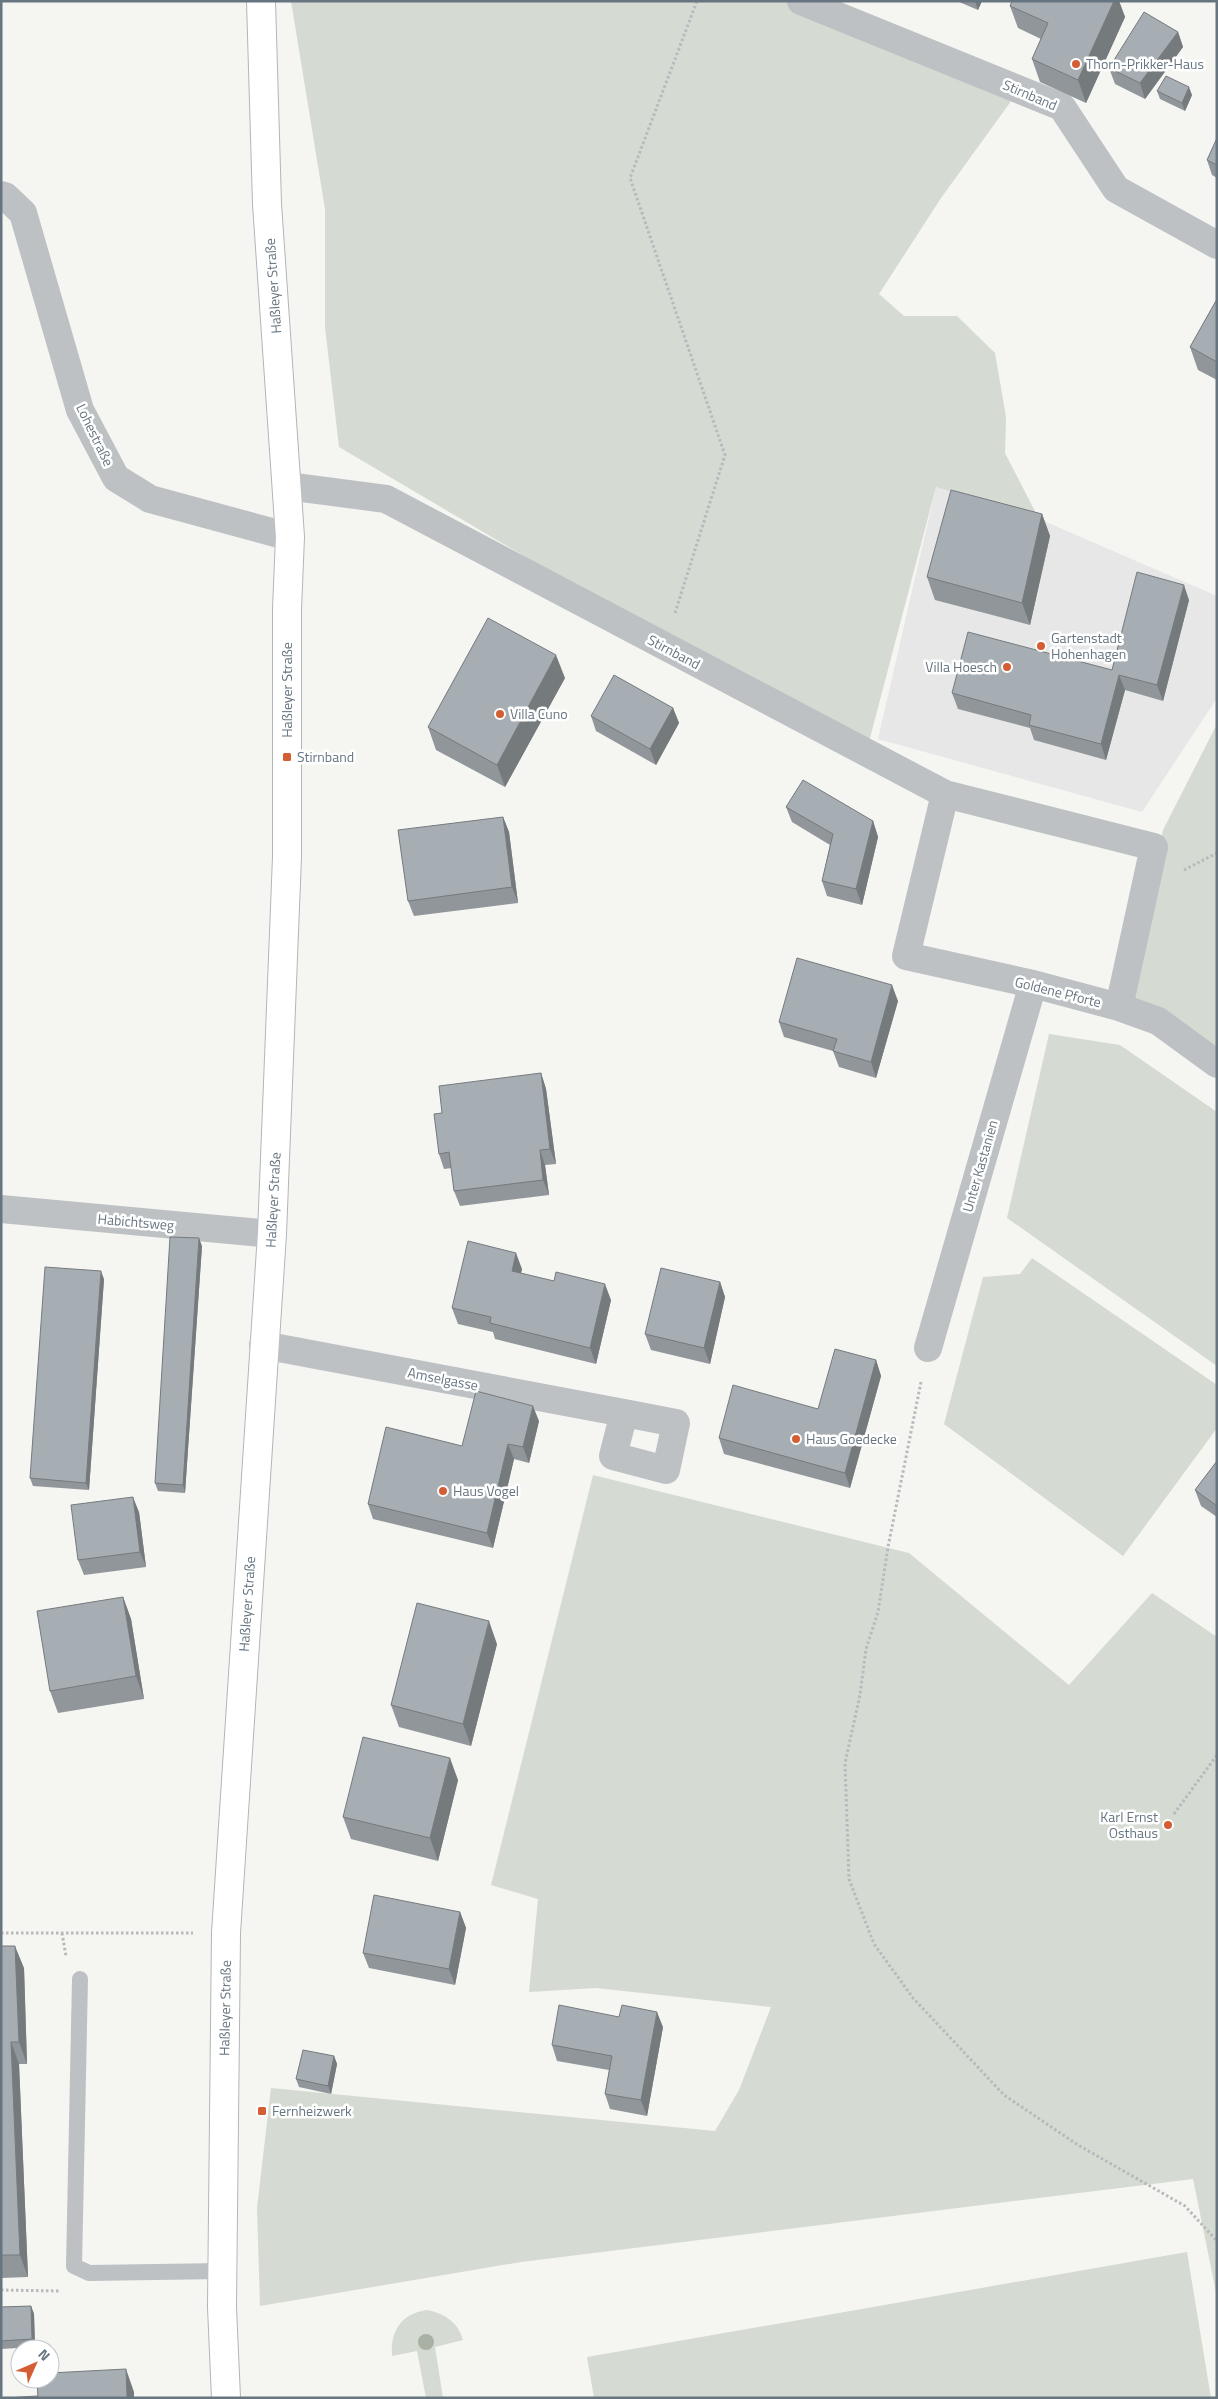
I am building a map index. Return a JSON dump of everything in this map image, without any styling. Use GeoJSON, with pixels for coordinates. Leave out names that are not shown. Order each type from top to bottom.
{"type":"FeatureCollection","features":[{"type":"Feature","properties":{"kind":"main road","name":"Haßleyer Straße"},"geometry":{"type":"LineString","coordinates":[[226,2398],[222,2271],[226,1933],[263,1345],[272,1234],[287,857],[290,536],[267,204],[261,1]]}},
{"type":"Feature","properties":{"kind":"street","name":"Stirnband"},"geometry":{"type":"LineString","coordinates":[[801,1],[1062,108],[1116,189],[1217,245]]}},
{"type":"Feature","properties":{"kind":"street","name":"Lohestraße"},"geometry":{"type":"LineString","coordinates":[[3,192],[23,213],[80,410],[116,478],[150,499],[290,536]]}},
{"type":"Feature","properties":{"kind":"street","name":"Stirnband"},"geometry":{"type":"LineString","coordinates":[[286,486],[386,499],[945,794]]}},
{"type":"Feature","properties":{"kind":"street","name":"Goldene Pforte"},"geometry":{"type":"LineString","coordinates":[[945,794],[1154,847],[1119,1007],[1032,984],[906,956],[945,794]]}},
{"type":"Feature","properties":{"kind":"street","name":"Unter Kastanien"},"geometry":{"type":"LineString","coordinates":[[928,1348],[1032,984]]}},
{"type":"Feature","properties":{"kind":"street"},"geometry":{"type":"LineString","coordinates":[[1119,1007],[1158,1022],[1217,1064]]}},
{"type":"Feature","properties":{"kind":"street","name":"Habichtsweg"},"geometry":{"type":"LineString","coordinates":[[1,1209],[272,1234]]}},
{"type":"Feature","properties":{"kind":"street","name":"Amselgasse"},"geometry":{"type":"LineString","coordinates":[[263,1345],[624,1413]]}},
{"type":"Feature","properties":{"kind":"lane"},"geometry":{"type":"LineString","coordinates":[[80,1979],[74,2266],[89,2273],[222,2271]]}},
{"type":"Feature","properties":{"kind":"path"},"geometry":{"type":"LineString","coordinates":[[664,647],[725,455],[630,178],[697,1]]}},
{"type":"Feature","properties":{"kind":"path"},"geometry":{"type":"LineString","coordinates":[[928,1348],[888,1547],[878,1612],[866,1649],[860,1695],[845,1763],[850,1879],[874,1944],[913,1998],[1004,2096],[1078,2145],[1185,2206],[1217,2241]]}},
{"type":"Feature","properties":{"kind":"path"},"geometry":{"type":"LineString","coordinates":[[1174,1814],[1217,1755]]}},
{"type":"Feature","properties":{"kind":"path"},"geometry":{"type":"LineString","coordinates":[[1,1933],[226,1933]]}},
{"type":"Feature","properties":{"kind":"shaded area"},"geometry":{"type":"Polygon","coordinates":[[[291,1],[801,1],[1019,90],[941,198],[879,294],[904,316],[957,316],[995,353],[1006,417],[1005,453],[1039,519],[936,487],[865,757],[339,447],[325,327],[325,209],[291,1]]]}},
{"type":"Feature","properties":{"kind":"shaded area"},"geometry":{"type":"Polygon","coordinates":[[[936,487],[1039,519],[1217,596],[1217,698],[1142,812],[878,739],[936,487]]]}},
{"type":"Feature","properties":{"kind":"shaded area"},"geometry":{"type":"Polygon","coordinates":[[[1217,724],[1217,1064],[1129,1008],[1163,830],[1217,724]]]}},
{"type":"Feature","properties":{"kind":"shaded area"},"geometry":{"type":"Polygon","coordinates":[[[1049,1034],[1120,1045],[1217,1112],[1217,1366],[1007,1218],[1049,1034]]]}},
{"type":"Feature","properties":{"kind":"shaded area"},"geometry":{"type":"Polygon","coordinates":[[[1032,1258],[1217,1385],[1217,1428],[1123,1556],[944,1424],[983,1277],[1020,1274],[1032,1258]]]}},
{"type":"Feature","properties":{"kind":"shaded area"},"geometry":{"type":"Polygon","coordinates":[[[593,1475],[909,1553],[1069,1685],[1152,1593],[1217,1637],[1217,2297],[1193,2179],[521,2262],[260,2306],[257,2208],[271,2088],[715,2131],[739,2090],[771,2007],[596,1988],[529,1992],[538,1899],[491,1885],[593,1475]]]}},
{"type":"Feature","properties":{"kind":"shaded area"},"geometry":{"type":"Polygon","coordinates":[[[1187,2252],[1211,2398],[594,2398],[587,2357],[1187,2252]]]}},
{"type":"Feature","properties":{"kind":"shaded area"},"geometry":{"type":"Polygon","coordinates":[[[427,2310],[445,2316],[450,2320],[458,2329],[463,2340],[435,2347],[443,2398],[426,2398],[417,2351],[392,2356],[393,2339],[399,2325],[411,2315],[427,2310]]]}},
{"type":"Feature","properties":{"kind":"building"},"geometry":{"type":"Polygon","coordinates":[[[1012,1],[1114,1],[1078,80],[1032,59],[1048,23],[1010,6],[1012,1]]]}},
{"type":"Feature","properties":{"kind":"building"},"geometry":{"type":"Polygon","coordinates":[[[1144,12],[1178,32],[1140,83],[1109,68],[1144,12]]]}},
{"type":"Feature","properties":{"kind":"building"},"geometry":{"type":"Polygon","coordinates":[[[1166,76],[1189,87],[1182,103],[1157,91],[1166,76]]]}},
{"type":"Feature","properties":{"kind":"building"},"geometry":{"type":"Polygon","coordinates":[[[1217,138],[1217,165],[1207,160],[1217,138]]]}},
{"type":"Feature","properties":{"kind":"building"},"geometry":{"type":"Polygon","coordinates":[[[1217,299],[1217,362],[1190,347],[1217,299]]]}},
{"type":"Feature","properties":{"kind":"building"},"geometry":{"type":"Polygon","coordinates":[[[951,490],[1042,514],[1022,603],[927,577],[951,490]]]}},
{"type":"Feature","properties":{"kind":"building","name":"Villa Hoesch"},"geometry":{"type":"Polygon","coordinates":[[[1137,572],[1184,585],[1157,685],[1119,675],[1101,744],[1029,725],[1031,715],[952,693],[968,632],[1112,670],[1137,572]]]}},
{"type":"Feature","properties":{"kind":"building","name":"Villa Cuno"},"geometry":{"type":"Polygon","coordinates":[[[488,618],[556,655],[497,765],[428,727],[488,618]]]}},
{"type":"Feature","properties":{"kind":"building"},"geometry":{"type":"Polygon","coordinates":[[[614,675],[673,708],[650,749],[591,716],[614,675]]]}},
{"type":"Feature","properties":{"kind":"building"},"geometry":{"type":"Polygon","coordinates":[[[803,780],[873,821],[856,889],[822,881],[833,834],[786,807],[803,780]]]}},
{"type":"Feature","properties":{"kind":"building"},"geometry":{"type":"Polygon","coordinates":[[[503,817],[512,887],[408,901],[398,830],[503,817]]]}},
{"type":"Feature","properties":{"kind":"building"},"geometry":{"type":"Polygon","coordinates":[[[797,958],[892,985],[871,1062],[833,1051],[837,1039],[779,1022],[797,958]]]}},
{"type":"Feature","properties":{"kind":"building"},"geometry":{"type":"Polygon","coordinates":[[[541,1073],[550,1149],[540,1150],[543,1180],[454,1191],[449,1152],[439,1154],[434,1114],[442,1113],[439,1086],[541,1073]]]}},
{"type":"Feature","properties":{"kind":"building"},"geometry":{"type":"Polygon","coordinates":[[[170,1237],[199,1238],[183,1485],[155,1483],[170,1237]]]}},
{"type":"Feature","properties":{"kind":"building"},"geometry":{"type":"Polygon","coordinates":[[[468,1241],[516,1253],[512,1271],[554,1281],[556,1272],[605,1284],[590,1348],[490,1323],[491,1317],[452,1308],[468,1241]]]}},
{"type":"Feature","properties":{"kind":"building"},"geometry":{"type":"Polygon","coordinates":[[[45,1267],[101,1271],[86,1483],[30,1478],[45,1267]]]}},
{"type":"Feature","properties":{"kind":"building"},"geometry":{"type":"Polygon","coordinates":[[[661,1268],[720,1282],[704,1348],[645,1334],[661,1268]]]}},
{"type":"Feature","properties":{"kind":"building","name":"Haus Goedecke"},"geometry":{"type":"Polygon","coordinates":[[[835,1349],[876,1360],[845,1473],[719,1438],[733,1385],[818,1409],[835,1349]]]}},
{"type":"Feature","properties":{"kind":"building","name":"Haus Vogel"},"geometry":{"type":"Polygon","coordinates":[[[476,1391],[533,1406],[523,1447],[508,1444],[487,1533],[368,1504],[386,1427],[462,1446],[476,1391]]]}},
{"type":"Feature","properties":{"kind":"building"},"geometry":{"type":"Polygon","coordinates":[[[1217,1461],[1217,1506],[1195,1490],[1217,1461]]]}},
{"type":"Feature","properties":{"kind":"building"},"geometry":{"type":"Polygon","coordinates":[[[133,1497],[140,1552],[78,1560],[71,1505],[133,1497]]]}},
{"type":"Feature","properties":{"kind":"building"},"geometry":{"type":"Polygon","coordinates":[[[123,1597],[136,1676],[50,1691],[37,1611],[123,1597]]]}},
{"type":"Feature","properties":{"kind":"building"},"geometry":{"type":"Polygon","coordinates":[[[417,1603],[489,1621],[463,1724],[391,1705],[417,1603]]]}},
{"type":"Feature","properties":{"kind":"building"},"geometry":{"type":"Polygon","coordinates":[[[363,1737],[450,1758],[430,1838],[343,1817],[363,1737]]]}},
{"type":"Feature","properties":{"kind":"building"},"geometry":{"type":"Polygon","coordinates":[[[374,1895],[460,1912],[449,1969],[363,1953],[374,1895]]]}},
{"type":"Feature","properties":{"kind":"building"},"geometry":{"type":"Polygon","coordinates":[[[1,1946],[15,1946],[19,2042],[11,2042],[20,2255],[1,2255],[1,1946]]]}},
{"type":"Feature","properties":{"kind":"building"},"geometry":{"type":"Polygon","coordinates":[[[559,2005],[619,2017],[622,2005],[657,2012],[641,2100],[605,2094],[612,2056],[552,2045],[559,2005]]]}},
{"type":"Feature","properties":{"kind":"building"},"geometry":{"type":"Polygon","coordinates":[[[303,2050],[334,2056],[328,2086],[296,2079],[303,2050]]]}},
{"type":"Feature","properties":{"kind":"building"},"geometry":{"type":"Polygon","coordinates":[[[31,2306],[32,2339],[1,2341],[1,2307],[31,2306]]]}},
{"type":"Feature","properties":{"kind":"building"},"geometry":{"type":"Polygon","coordinates":[[[126,2369],[127,2398],[38,2398],[38,2389],[60,2389],[60,2372],[126,2369]]]}},
{"type":"Feature","properties":{"kind":"building"},"geometry":{"type":"Polygon","coordinates":[[[38,2396],[38,2398],[5,2398],[38,2396]]]}},
{"type":"Feature","properties":{"kind":"place","name":"Thorn-Prikker-Haus"},"geometry":{"type":"Point","coordinates":[1076,64]}},
{"type":"Feature","properties":{"kind":"place","name":"Gartenstadt Hohenhagen"},"geometry":{"type":"Point","coordinates":[1041,646]}},
{"type":"Feature","properties":{"kind":"place","name":"Villa Hoesch"},"geometry":{"type":"Point","coordinates":[1007,667]}},
{"type":"Feature","properties":{"kind":"place","name":"Villa Cuno"},"geometry":{"type":"Point","coordinates":[500,714]}},
{"type":"Feature","properties":{"kind":"place","name":"Stirnband"},"geometry":{"type":"Point","coordinates":[287,757]}},
{"type":"Feature","properties":{"kind":"place","name":"Haus Goedecke"},"geometry":{"type":"Point","coordinates":[796,1439]}},
{"type":"Feature","properties":{"kind":"place","name":"Haus Vogel"},"geometry":{"type":"Point","coordinates":[443,1491]}},
{"type":"Feature","properties":{"kind":"place","name":"Karl Ernst Osthaus"},"geometry":{"type":"Point","coordinates":[1168,1825]}},
{"type":"Feature","properties":{"kind":"place","name":"Fernheizwerk"},"geometry":{"type":"Point","coordinates":[262,2111]}}]}
